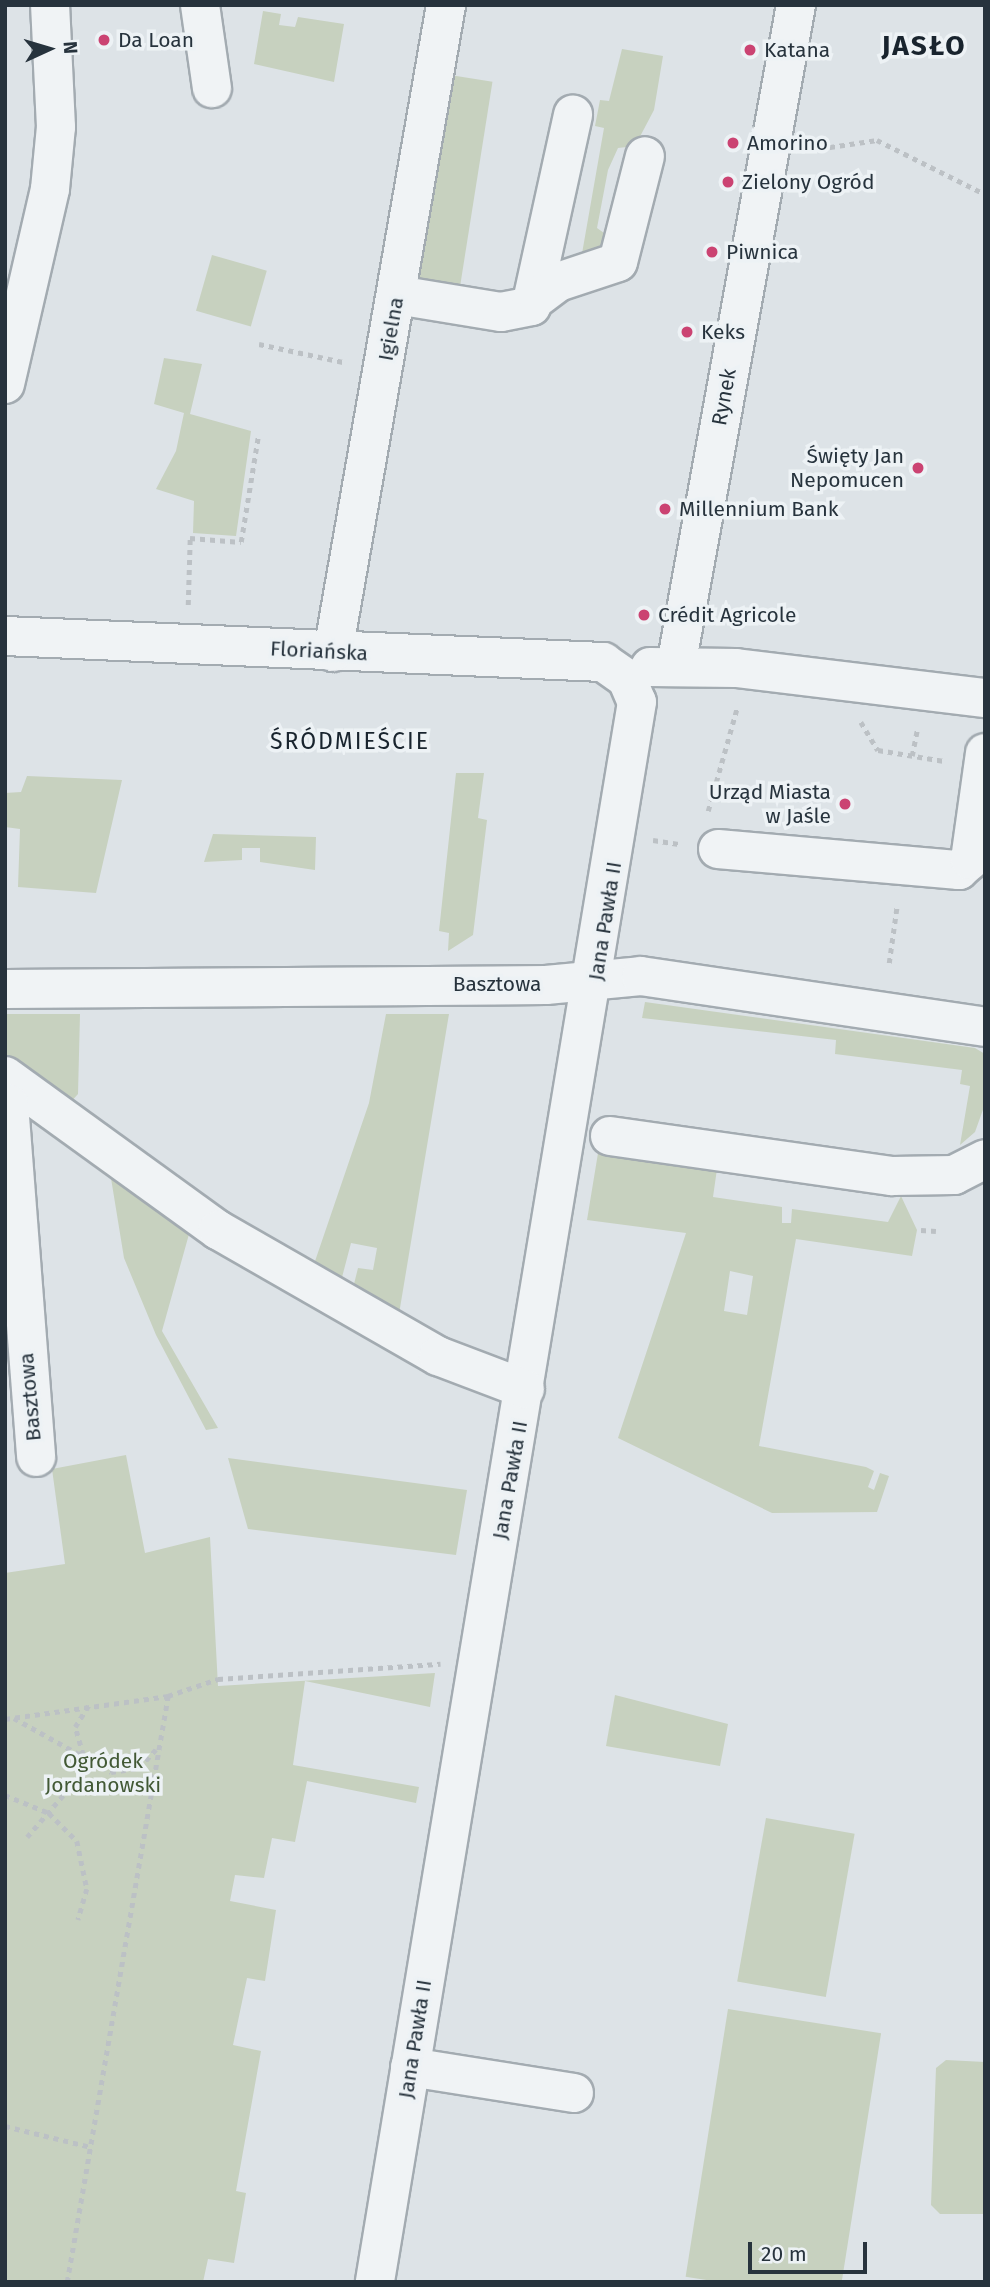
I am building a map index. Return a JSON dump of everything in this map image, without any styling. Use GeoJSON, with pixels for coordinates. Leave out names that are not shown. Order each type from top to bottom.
{"type":"FeatureCollection","features":[{"type":"Feature","properties":{"kind":"street"},"geometry":{"type":"LineString","coordinates":[[5,384],[50,189],[56,127],[50,5]]}},
{"type":"Feature","properties":{"kind":"street"},"geometry":{"type":"LineString","coordinates":[[200,5],[212,88]]}},
{"type":"Feature","properties":{"kind":"street","name":"Igielna"},"geometry":{"type":"LineString","coordinates":[[334,652],[446,5]]}},
{"type":"Feature","properties":{"kind":"street","name":"Rynek"},"geometry":{"type":"LineString","coordinates":[[676,666],[796,5]]}},
{"type":"Feature","properties":{"kind":"street"},"geometry":{"type":"LineString","coordinates":[[538,297],[573,115]]}},
{"type":"Feature","properties":{"kind":"street"},"geometry":{"type":"LineString","coordinates":[[397,295],[510,313],[524,311],[558,282],[618,262],[645,156]]}},
{"type":"Feature","properties":{"kind":"street","name":"Floriańska"},"geometry":{"type":"LineString","coordinates":[[5,636],[596,661],[627,679]]}},
{"type":"Feature","properties":{"kind":"street"},"geometry":{"type":"LineString","coordinates":[[627,679],[652,667],[676,666],[985,698]]}},
{"type":"Feature","properties":{"kind":"street","name":"Jana Pawła II"},"geometry":{"type":"LineString","coordinates":[[375,2282],[637,721],[627,679]]}},
{"type":"Feature","properties":{"kind":"street"},"geometry":{"type":"LineString","coordinates":[[712,834],[959,870],[970,860],[984,760]]}},
{"type":"Feature","properties":{"kind":"street","name":"Basztowa"},"geometry":{"type":"LineString","coordinates":[[5,989],[641,976],[985,1027]]}},
{"type":"Feature","properties":{"kind":"street","name":"Basztowa"},"geometry":{"type":"LineString","coordinates":[[36,1457],[9,1104],[13,1082],[218,1230],[438,1356],[525,1389]]}},
{"type":"Feature","properties":{"kind":"street"},"geometry":{"type":"LineString","coordinates":[[610,1136],[892,1176],[954,1175],[985,1159]]}},
{"type":"Feature","properties":{"kind":"street"},"geometry":{"type":"LineString","coordinates":[[411,2067],[574,2093]]}},
{"type":"Feature","properties":{"kind":"path"},"geometry":{"type":"LineString","coordinates":[[768,157],[877,140],[985,194]]}},
{"type":"Feature","properties":{"kind":"path"},"geometry":{"type":"LineString","coordinates":[[259,344],[353,365]]}},
{"type":"Feature","properties":{"kind":"path"},"geometry":{"type":"LineString","coordinates":[[188,620],[190,538],[241,542],[258,438]]}},
{"type":"Feature","properties":{"kind":"path"},"geometry":{"type":"LineString","coordinates":[[712,834],[739,701]]}},
{"type":"Feature","properties":{"kind":"path"},"geometry":{"type":"LineString","coordinates":[[859,718],[878,750],[984,760]]}},
{"type":"Feature","properties":{"kind":"path"},"geometry":{"type":"LineString","coordinates":[[912,755],[916,737]]}},
{"type":"Feature","properties":{"kind":"path"},"geometry":{"type":"LineString","coordinates":[[889,963],[897,902]]}},
{"type":"Feature","properties":{"kind":"path"},"geometry":{"type":"LineString","coordinates":[[921,1230],[936,1231]]}},
{"type":"Feature","properties":{"kind":"path"},"geometry":{"type":"LineString","coordinates":[[5,1719],[91,1702],[168,1696],[218,1679],[444,1664]]}},
{"type":"Feature","properties":{"kind":"path"},"geometry":{"type":"LineString","coordinates":[[67,2282],[168,1696]]}},
{"type":"Feature","properties":{"kind":"path"},"geometry":{"type":"LineString","coordinates":[[83,1755],[75,1727],[91,1702]]}},
{"type":"Feature","properties":{"kind":"path"},"geometry":{"type":"LineString","coordinates":[[13,1718],[92,1762],[125,1772],[139,1768],[157,1748]]}},
{"type":"Feature","properties":{"kind":"path"},"geometry":{"type":"LineString","coordinates":[[26,1837],[92,1762]]}},
{"type":"Feature","properties":{"kind":"path"},"geometry":{"type":"LineString","coordinates":[[5,1795],[49,1813],[77,1841],[86,1864],[78,1920]]}},
{"type":"Feature","properties":{"kind":"path"},"geometry":{"type":"LineString","coordinates":[[5,2126],[91,2147]]}},
{"type":"Feature","properties":{"kind":"green space"},"geometry":{"type":"Polygon","coordinates":[[[263,11],[281,14],[279,25],[295,27],[298,17],[344,24],[334,82],[254,64],[263,11]]]}},
{"type":"Feature","properties":{"kind":"green space"},"geometry":{"type":"Polygon","coordinates":[[[622,49],[663,56],[654,110],[635,146],[618,148],[608,170],[597,228],[611,238],[609,256],[580,265],[604,128],[595,126],[600,100],[609,101],[622,49]]]}},
{"type":"Feature","properties":{"kind":"green space"},"geometry":{"type":"Polygon","coordinates":[[[450,75],[492,82],[460,285],[418,278],[450,75]]]}},
{"type":"Feature","properties":{"kind":"green space"},"geometry":{"type":"Polygon","coordinates":[[[212,255],[267,271],[251,326],[196,311],[212,255]]]}},
{"type":"Feature","properties":{"kind":"green space"},"geometry":{"type":"Polygon","coordinates":[[[164,358],[202,364],[190,414],[251,431],[236,536],[193,533],[194,501],[156,489],[176,451],[184,413],[154,404],[164,358]]]}},
{"type":"Feature","properties":{"kind":"green space"},"geometry":{"type":"Polygon","coordinates":[[[456,773],[484,773],[478,818],[487,820],[473,935],[448,951],[449,933],[439,931],[456,773]]]}},
{"type":"Feature","properties":{"kind":"green space"},"geometry":{"type":"Polygon","coordinates":[[[27,776],[122,780],[96,893],[18,887],[20,829],[5,827],[5,793],[21,792],[27,776]]]}},
{"type":"Feature","properties":{"kind":"green space"},"geometry":{"type":"Polygon","coordinates":[[[213,834],[316,837],[315,870],[260,862],[260,848],[242,848],[242,860],[204,862],[213,834]]]}},
{"type":"Feature","properties":{"kind":"green space"},"geometry":{"type":"Polygon","coordinates":[[[645,1002],[975,1048],[985,1054],[985,1104],[975,1132],[960,1145],[970,1086],[960,1084],[962,1070],[835,1054],[836,1040],[642,1018],[645,1002]]]}},
{"type":"Feature","properties":{"kind":"green space"},"geometry":{"type":"Polygon","coordinates":[[[5,1014],[80,1014],[78,1094],[69,1104],[5,1060],[5,1014]]]}},
{"type":"Feature","properties":{"kind":"green space"},"geometry":{"type":"Polygon","coordinates":[[[386,1014],[449,1014],[398,1320],[361,1298],[365,1290],[354,1284],[358,1268],[373,1270],[377,1248],[351,1243],[340,1285],[312,1270],[369,1103],[386,1014]]]}},
{"type":"Feature","properties":{"kind":"green space"},"geometry":{"type":"Polygon","coordinates":[[[599,1147],[717,1169],[713,1197],[782,1207],[782,1223],[791,1223],[792,1209],[888,1222],[901,1196],[917,1230],[912,1256],[796,1239],[759,1446],[866,1467],[874,1471],[868,1487],[874,1490],[880,1473],[889,1476],[877,1512],[772,1513],[618,1438],[686,1233],[587,1220],[599,1147]],[[730,1271],[724,1311],[747,1315],[753,1276],[730,1271]]]}},
{"type":"Feature","properties":{"kind":"green space"},"geometry":{"type":"Polygon","coordinates":[[[109,1166],[191,1227],[162,1331],[218,1428],[206,1430],[156,1335],[124,1258],[109,1166]]]}},
{"type":"Feature","properties":{"kind":"green space","name":"Ogródek Jordanowski"},"geometry":{"type":"Polygon","coordinates":[[[126,1455],[145,1553],[210,1537],[218,1686],[435,1673],[430,1707],[305,1681],[293,1765],[419,1787],[416,1803],[307,1781],[295,1842],[272,1838],[264,1878],[235,1875],[230,1901],[276,1910],[265,1981],[247,1978],[233,2045],[261,2051],[236,2191],[246,2193],[234,2263],[208,2259],[203,2282],[5,2282],[5,1573],[65,1564],[52,1469],[126,1455]]]}},
{"type":"Feature","properties":{"kind":"green space"},"geometry":{"type":"Polygon","coordinates":[[[228,1458],[467,1490],[456,1555],[248,1529],[228,1458]]]}},
{"type":"Feature","properties":{"kind":"green space"},"geometry":{"type":"Polygon","coordinates":[[[615,1695],[728,1724],[720,1766],[606,1746],[615,1695]]]}},
{"type":"Feature","properties":{"kind":"green space"},"geometry":{"type":"Polygon","coordinates":[[[766,1818],[855,1834],[826,1997],[737,1981],[766,1818]]]}},
{"type":"Feature","properties":{"kind":"green space"},"geometry":{"type":"Polygon","coordinates":[[[728,2009],[881,2033],[842,2282],[719,2282],[686,2277],[728,2009]]]}},
{"type":"Feature","properties":{"kind":"green space"},"geometry":{"type":"Polygon","coordinates":[[[946,2060],[985,2062],[985,2214],[940,2214],[931,2205],[936,2068],[946,2060]]]}},
{"type":"Feature","properties":{"kind":"place","name":"Da Loan"},"geometry":{"type":"Point","coordinates":[104,40]}},
{"type":"Feature","properties":{"kind":"place","name":"Katana"},"geometry":{"type":"Point","coordinates":[750,50]}},
{"type":"Feature","properties":{"kind":"place","name":"Amorino"},"geometry":{"type":"Point","coordinates":[733,143]}},
{"type":"Feature","properties":{"kind":"place","name":"Zielony Ogród"},"geometry":{"type":"Point","coordinates":[728,182]}},
{"type":"Feature","properties":{"kind":"place","name":"Piwnica"},"geometry":{"type":"Point","coordinates":[712,252]}},
{"type":"Feature","properties":{"kind":"place","name":"Keks"},"geometry":{"type":"Point","coordinates":[687,332]}},
{"type":"Feature","properties":{"kind":"place","name":"Święty Jan Nepomucen"},"geometry":{"type":"Point","coordinates":[918,468]}},
{"type":"Feature","properties":{"kind":"place","name":"Millennium Bank"},"geometry":{"type":"Point","coordinates":[665,509]}},
{"type":"Feature","properties":{"kind":"place","name":"Crédit Agricole"},"geometry":{"type":"Point","coordinates":[644,615]}},
{"type":"Feature","properties":{"kind":"place","name":"Urząd Miasta w Jaśle"},"geometry":{"type":"Point","coordinates":[845,804]}},
{"type":"Feature","properties":{"kind":"district","name":"JASŁO"},"geometry":{"type":"Point","coordinates":[924,46]}},
{"type":"Feature","properties":{"kind":"district","name":"ŚRÓDMIEŚCIE"},"geometry":{"type":"Point","coordinates":[350,741]}}]}
